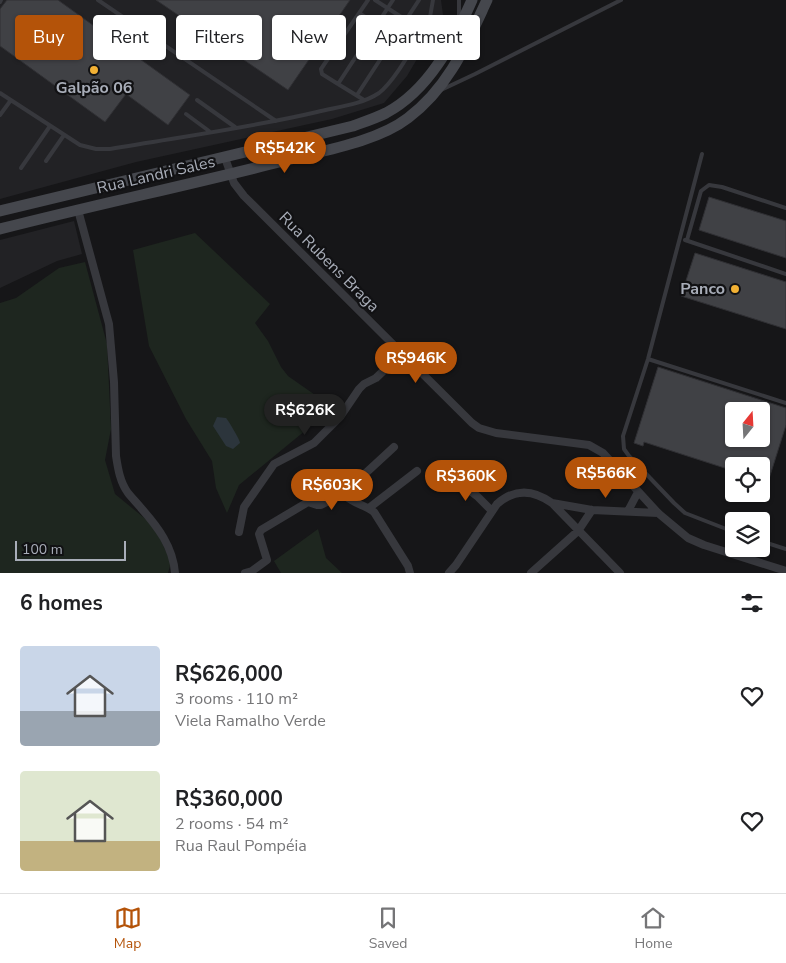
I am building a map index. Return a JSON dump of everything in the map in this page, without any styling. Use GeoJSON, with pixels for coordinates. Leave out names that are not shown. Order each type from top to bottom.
{"type":"FeatureCollection","features":[{"type":"Feature","properties":{"kind":"street","name":"Rua Landri Sales"},"geometry":{"type":"LineString","coordinates":[[466,15],[472,0]]}},
{"type":"Feature","properties":{"kind":"street","name":"Rua Landri Sales"},"geometry":{"type":"LineString","coordinates":[[480,15],[487,0]]}},
{"type":"Feature","properties":{"kind":"street","name":"Rua Landri Sales"},"geometry":{"type":"LineString","coordinates":[[0,211],[353,126],[387,112],[402,102],[421,84],[441,60]]}},
{"type":"Feature","properties":{"kind":"street","name":"Rua Landri Sales"},"geometry":{"type":"LineString","coordinates":[[0,229],[231,174],[346,145],[378,134],[406,120],[435,93],[458,60]]}},
{"type":"Feature","properties":{"kind":"street","name":"Rua Rubens Braga"},"geometry":{"type":"LineString","coordinates":[[225,158],[234,183],[244,196],[401,354],[479,428],[496,433],[589,445],[603,453],[638,492],[688,538],[704,545],[786,570]]}},
{"type":"Feature","properties":{"kind":"street"},"geometry":{"type":"LineString","coordinates":[[78,210],[109,324],[114,374],[117,468],[128,494],[159,529],[168,545],[174,562],[175,573]]}},
{"type":"Feature","properties":{"kind":"street"},"geometry":{"type":"LineString","coordinates":[[239,532],[244,507],[274,464],[314,443],[340,417],[359,389],[376,378],[401,354]]}},
{"type":"Feature","properties":{"kind":"street"},"geometry":{"type":"LineString","coordinates":[[250,572],[267,560],[259,534],[261,530],[308,502],[321,505],[343,494],[394,448]]}},
{"type":"Feature","properties":{"kind":"street"},"geometry":{"type":"LineString","coordinates":[[369,508],[417,470]]}},
{"type":"Feature","properties":{"kind":"street"},"geometry":{"type":"LineString","coordinates":[[454,478],[492,511]]}},
{"type":"Feature","properties":{"kind":"street"},"geometry":{"type":"LineString","coordinates":[[628,511],[638,492]]}},
{"type":"Feature","properties":{"kind":"street"},"geometry":{"type":"LineString","coordinates":[[449,573],[503,498],[520,493],[535,493],[552,503],[620,573]]}},
{"type":"Feature","properties":{"kind":"street"},"geometry":{"type":"LineString","coordinates":[[343,494],[354,503],[369,508],[377,517],[408,566],[410,573]]}},
{"type":"Feature","properties":{"kind":"street"},"geometry":{"type":"LineString","coordinates":[[552,503],[592,510],[658,512]]}},
{"type":"Feature","properties":{"kind":"street"},"geometry":{"type":"LineString","coordinates":[[531,573],[578,531],[592,510]]}},
{"type":"Feature","properties":{"kind":"lane"},"geometry":{"type":"LineString","coordinates":[[98,0],[276,121]]}},
{"type":"Feature","properties":{"kind":"lane"},"geometry":{"type":"LineString","coordinates":[[364,100],[322,74],[322,69],[368,0]]}},
{"type":"Feature","properties":{"kind":"lane"},"geometry":{"type":"LineString","coordinates":[[375,0],[398,15]]}},
{"type":"Feature","properties":{"kind":"lane"},"geometry":{"type":"LineString","coordinates":[[383,15],[393,0]]}},
{"type":"Feature","properties":{"kind":"lane"},"geometry":{"type":"LineString","coordinates":[[409,15],[419,0]]}},
{"type":"Feature","properties":{"kind":"lane"},"geometry":{"type":"LineString","coordinates":[[0,92],[80,145],[96,149],[110,149],[276,121],[364,100],[380,92],[394,77],[427,24],[433,0]]}},
{"type":"Feature","properties":{"kind":"lane"},"geometry":{"type":"LineString","coordinates":[[459,0],[460,15]]}},
{"type":"Feature","properties":{"kind":"lane"},"geometry":{"type":"LineString","coordinates":[[435,93],[621,0]]}},
{"type":"Feature","properties":{"kind":"lane"},"geometry":{"type":"LineString","coordinates":[[338,84],[356,56]]}},
{"type":"Feature","properties":{"kind":"lane"},"geometry":{"type":"LineString","coordinates":[[357,95],[381,60]]}},
{"type":"Feature","properties":{"kind":"lane"},"geometry":{"type":"LineString","coordinates":[[0,115],[11,100]]}},
{"type":"Feature","properties":{"kind":"lane"},"geometry":{"type":"LineString","coordinates":[[197,100],[236,128]]}},
{"type":"Feature","properties":{"kind":"lane"},"geometry":{"type":"LineString","coordinates":[[186,114],[209,132]]}},
{"type":"Feature","properties":{"kind":"lane"},"geometry":{"type":"LineString","coordinates":[[21,168],[50,126]]}},
{"type":"Feature","properties":{"kind":"lane"},"geometry":{"type":"LineString","coordinates":[[46,162],[64,135]]}},
{"type":"Feature","properties":{"kind":"lane"},"geometry":{"type":"LineString","coordinates":[[702,154],[648,359],[623,436],[624,449],[629,456],[674,504],[685,513],[725,529]]}},
{"type":"Feature","properties":{"kind":"lane"},"geometry":{"type":"LineString","coordinates":[[687,240],[701,191],[709,185],[786,208]]}},
{"type":"Feature","properties":{"kind":"lane"},"geometry":{"type":"LineString","coordinates":[[681,238],[786,274]]}},
{"type":"Feature","properties":{"kind":"lane"},"geometry":{"type":"LineString","coordinates":[[648,359],[786,403]]}},
{"type":"Feature","properties":{"kind":"lane"},"geometry":{"type":"LineString","coordinates":[[770,544],[786,549]]}},
{"type":"Feature","properties":{"kind":"shaded area"},"geometry":{"type":"Polygon","coordinates":[[[0,0],[441,0],[443,15],[356,15],[356,60],[416,60],[407,76],[384,103],[332,119],[136,162],[0,199],[0,0]]]}},
{"type":"Feature","properties":{"kind":"shaded area"},"geometry":{"type":"Polygon","coordinates":[[[74,221],[82,254],[57,261],[0,288],[0,240],[74,221]]]}},
{"type":"Feature","properties":{"kind":"shaded area"},"geometry":{"type":"Polygon","coordinates":[[[195,233],[270,304],[255,323],[268,341],[281,367],[288,376],[328,404],[306,430],[239,485],[227,513],[216,488],[212,461],[186,419],[149,346],[133,250],[195,233]]]}},
{"type":"Feature","properties":{"kind":"shaded area"},"geometry":{"type":"Polygon","coordinates":[[[85,262],[107,344],[111,429],[105,460],[115,494],[154,526],[171,562],[168,573],[0,573],[0,303],[16,298],[59,268],[85,262]]]}},
{"type":"Feature","properties":{"kind":"shaded area"},"geometry":{"type":"Polygon","coordinates":[[[217,417],[226,418],[238,438],[240,443],[233,449],[226,446],[213,426],[217,417]]]}},
{"type":"Feature","properties":{"kind":"shaded area"},"geometry":{"type":"Polygon","coordinates":[[[318,529],[326,558],[342,573],[281,573],[274,561],[318,529]]]}},
{"type":"Feature","properties":{"kind":"building","name":"Galpão 06"},"geometry":{"type":"Polygon","coordinates":[[[7,0],[58,0],[79,15],[15,15],[15,57],[0,46],[0,9],[7,0]]]}},
{"type":"Feature","properties":{"kind":"building"},"geometry":{"type":"Polygon","coordinates":[[[156,0],[350,0],[340,15],[272,15],[272,60],[309,60],[288,90],[244,60],[262,60],[262,15],[178,15],[156,0]]]}},
{"type":"Feature","properties":{"kind":"building","name":"Galpão 06"},"geometry":{"type":"Polygon","coordinates":[[[83,18],[93,25],[93,60],[141,60],[190,95],[168,125],[126,94],[105,122],[19,60],[83,60],[83,18]]]}},
{"type":"Feature","properties":{"kind":"building","name":"Panco"},"geometry":{"type":"Polygon","coordinates":[[[709,197],[786,221],[786,258],[699,230],[709,197]]]}},
{"type":"Feature","properties":{"kind":"building","name":"Panco"},"geometry":{"type":"Polygon","coordinates":[[[695,253],[786,282],[786,329],[681,296],[695,253]]]}},
{"type":"Feature","properties":{"kind":"building"},"geometry":{"type":"Polygon","coordinates":[[[658,367],[767,402],[725,402],[725,448],[770,448],[770,403],[786,408],[786,425],[770,476],[770,457],[725,457],[725,468],[644,442],[643,446],[634,443],[658,367]]]}},
{"type":"Feature","properties":{"kind":"place","name":"Galpão 06"},"geometry":{"type":"Point","coordinates":[94,70]}},
{"type":"Feature","properties":{"kind":"place","name":"Panco"},"geometry":{"type":"Point","coordinates":[735,289]}}]}
